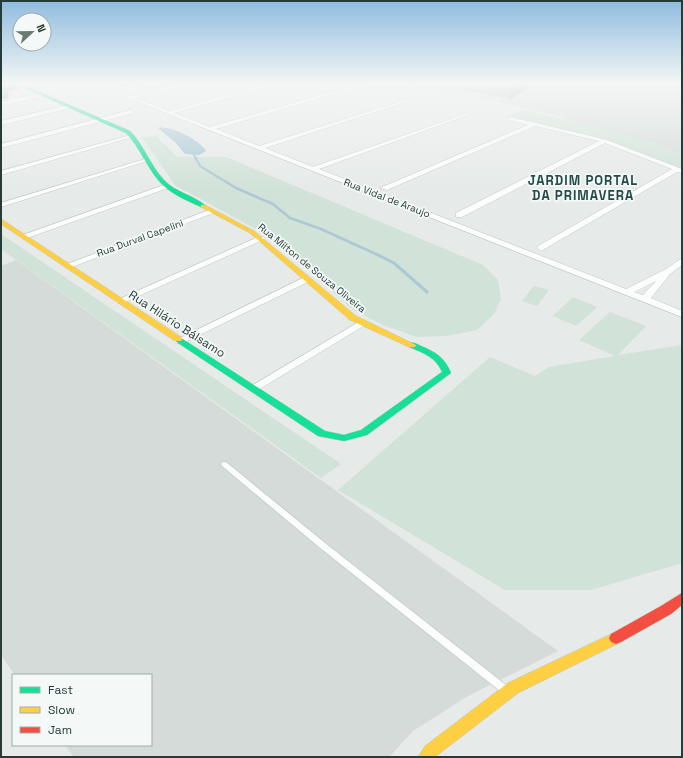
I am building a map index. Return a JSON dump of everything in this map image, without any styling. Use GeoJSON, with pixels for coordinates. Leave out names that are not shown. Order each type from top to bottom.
{"type":"FeatureCollection","features":[{"type":"Feature","properties":{"kind":"street"},"geometry":{"type":"LineString","coordinates":[[1,123],[21,118]]}},
{"type":"Feature","properties":{"kind":"street"},"geometry":{"type":"LineString","coordinates":[[96,118],[133,136]]}},
{"type":"Feature","properties":{"kind":"street"},"geometry":{"type":"LineString","coordinates":[[1,146],[106,118]]}},
{"type":"Feature","properties":{"kind":"street","name":"Rua Vidal de Araujo"},"geometry":{"type":"LineString","coordinates":[[182,118],[682,314]]}},
{"type":"Feature","properties":{"kind":"street"},"geometry":{"type":"LineString","coordinates":[[211,129],[247,118]]}},
{"type":"Feature","properties":{"kind":"street"},"geometry":{"type":"LineString","coordinates":[[260,148],[351,118]]}},
{"type":"Feature","properties":{"kind":"street"},"geometry":{"type":"LineString","coordinates":[[314,169],[454,118]]}},
{"type":"Feature","properties":{"kind":"street"},"geometry":{"type":"LineString","coordinates":[[512,119],[605,141],[679,170]]}},
{"type":"Feature","properties":{"kind":"street"},"geometry":{"type":"LineString","coordinates":[[384,188],[535,124]]}},
{"type":"Feature","properties":{"kind":"street"},"geometry":{"type":"LineString","coordinates":[[1,173],[133,136]]}},
{"type":"Feature","properties":{"kind":"street","name":"Rua Milton de Souza Oliveira"},"geometry":{"type":"LineString","coordinates":[[133,136],[147,160],[167,187],[252,232],[353,318],[431,353],[443,362],[448,373],[364,433],[344,438]]}},
{"type":"Feature","properties":{"kind":"street"},"geometry":{"type":"LineString","coordinates":[[459,215],[605,141]]}},
{"type":"Feature","properties":{"kind":"street"},"geometry":{"type":"LineString","coordinates":[[1,205],[147,160]]}},
{"type":"Feature","properties":{"kind":"street"},"geometry":{"type":"LineString","coordinates":[[540,248],[679,170]]}},
{"type":"Feature","properties":{"kind":"street"},"geometry":{"type":"LineString","coordinates":[[24,236],[167,187]]}},
{"type":"Feature","properties":{"kind":"street","name":"Rua Durval Capelini"},"geometry":{"type":"LineString","coordinates":[[69,265],[212,212]]}},
{"type":"Feature","properties":{"kind":"street","name":"Rua Hilário Bálsamo"},"geometry":{"type":"LineString","coordinates":[[1,221],[69,265],[179,341],[254,388],[322,434],[344,438]]}},
{"type":"Feature","properties":{"kind":"street"},"geometry":{"type":"LineString","coordinates":[[120,300],[261,239]]}},
{"type":"Feature","properties":{"kind":"street"},"geometry":{"type":"LineString","coordinates":[[627,292],[669,271],[682,261]]}},
{"type":"Feature","properties":{"kind":"street"},"geometry":{"type":"LineString","coordinates":[[645,299],[669,271]]}},
{"type":"Feature","properties":{"kind":"street"},"geometry":{"type":"LineString","coordinates":[[179,341],[307,279]]}},
{"type":"Feature","properties":{"kind":"street"},"geometry":{"type":"LineString","coordinates":[[254,388],[362,323]]}},
{"type":"Feature","properties":{"kind":"street"},"geometry":{"type":"LineString","coordinates":[[426,757],[430,751],[508,692],[628,632],[666,610],[682,598]]}},
{"type":"Feature","properties":{"kind":"lane"},"geometry":{"type":"LineString","coordinates":[[224,464],[328,550],[508,692]]}},
{"type":"Feature","properties":{"kind":"shaded area"},"geometry":{"type":"Polygon","coordinates":[[[682,118],[682,155],[653,143],[564,119],[682,118]]]}},
{"type":"Feature","properties":{"kind":"shaded area"},"geometry":{"type":"Polygon","coordinates":[[[16,260],[558,651],[468,696],[413,731],[389,757],[74,757],[66,746],[152,746],[152,674],[14,674],[1,655],[1,266],[16,260]]]}},
{"type":"Feature","properties":{"kind":"green space"},"geometry":{"type":"Polygon","coordinates":[[[512,118],[560,118],[653,143],[682,155],[682,169],[602,138],[512,118]]]}},
{"type":"Feature","properties":{"kind":"green space"},"geometry":{"type":"Polygon","coordinates":[[[156,136],[177,157],[226,157],[483,265],[498,280],[501,299],[494,314],[477,330],[446,336],[417,337],[383,325],[352,309],[311,272],[263,233],[175,185],[142,137],[156,136]]]}},
{"type":"Feature","properties":{"kind":"green space"},"geometry":{"type":"Polygon","coordinates":[[[1,234],[341,464],[321,478],[1,249],[1,234]]]}},
{"type":"Feature","properties":{"kind":"green space"},"geometry":{"type":"Polygon","coordinates":[[[534,286],[549,290],[537,306],[522,301],[534,286]]]}},
{"type":"Feature","properties":{"kind":"green space"},"geometry":{"type":"Polygon","coordinates":[[[573,297],[597,307],[576,326],[553,316],[573,297]]]}},
{"type":"Feature","properties":{"kind":"green space"},"geometry":{"type":"Polygon","coordinates":[[[610,312],[646,326],[618,355],[682,345],[682,563],[591,590],[505,590],[338,490],[490,357],[535,376],[549,367],[615,356],[579,340],[610,312]]]}},
{"type":"Feature","properties":{"kind":"water"},"geometry":{"type":"Polygon","coordinates":[[[158,128],[170,129],[184,134],[198,142],[206,151],[199,155],[185,154],[175,142],[158,128]]]}},
{"type":"Feature","properties":{"kind":"waterway"},"geometry":{"type":"LineString","coordinates":[[192,152],[196,158]]}},
{"type":"Feature","properties":{"kind":"waterway"},"geometry":{"type":"LineString","coordinates":[[195,157],[200,166],[236,188],[273,204],[290,218],[321,229],[378,255]]}},
{"type":"Feature","properties":{"kind":"waterway"},"geometry":{"type":"LineString","coordinates":[[378,255],[394,263],[427,292]]}},
{"type":"Feature","properties":{"kind":"traffic: fast"},"geometry":{"type":"LineString","coordinates":[[97,118],[128,132],[134,138],[152,167],[168,187],[203,206]]}},
{"type":"Feature","properties":{"kind":"traffic: fast"},"geometry":{"type":"LineString","coordinates":[[178,339],[322,434],[344,438],[364,433],[447,373],[438,358],[429,352],[412,345]]}},
{"type":"Feature","properties":{"kind":"traffic: slow"},"geometry":{"type":"LineString","coordinates":[[203,206],[252,232],[353,318],[412,345]]}},
{"type":"Feature","properties":{"kind":"traffic: slow"},"geometry":{"type":"LineString","coordinates":[[1,221],[178,339]]}},
{"type":"Feature","properties":{"kind":"traffic: slow"},"geometry":{"type":"LineString","coordinates":[[426,757],[430,751],[513,688],[616,638]]}},
{"type":"Feature","properties":{"kind":"traffic: jam"},"geometry":{"type":"LineString","coordinates":[[616,638],[666,610],[682,598]]}},
{"type":"Feature","properties":{"kind":"district","name":"JARDIM PORTAL DA PRIMAVERA"},"geometry":{"type":"Point","coordinates":[583,188]}}]}
